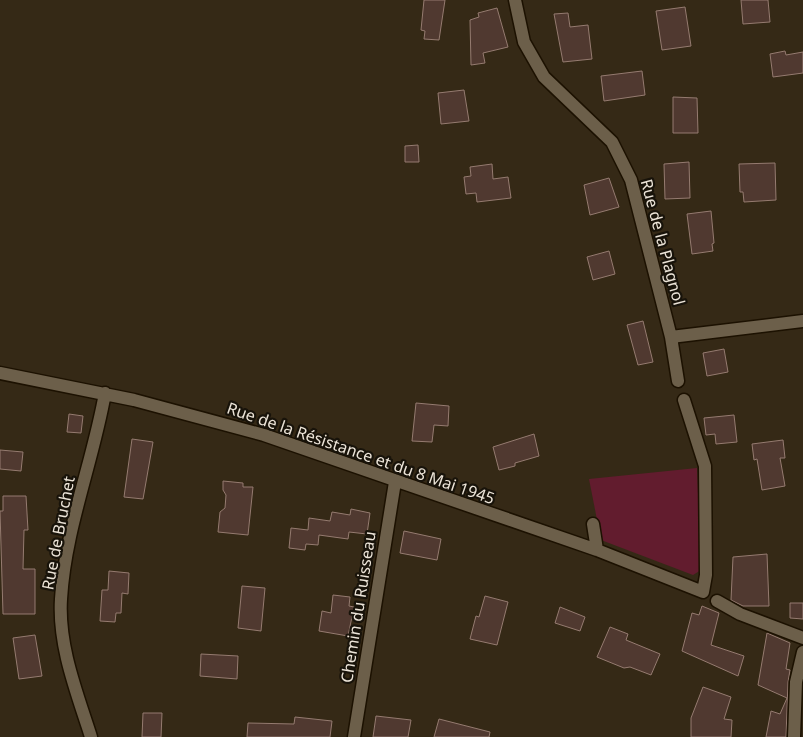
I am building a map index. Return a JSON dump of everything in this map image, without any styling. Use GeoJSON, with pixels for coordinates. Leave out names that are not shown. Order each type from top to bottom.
{"type":"FeatureCollection","features":[{"type":"Feature","properties":{"kind":"street","name":"Rue de la Plagnol"},"geometry":{"type":"LineString","coordinates":[[515,0],[524,42],[544,77],[612,142],[631,180],[671,336],[678,380]]}},
{"type":"Feature","properties":{"kind":"street"},"geometry":{"type":"LineString","coordinates":[[671,336],[803,321]]}},
{"type":"Feature","properties":{"kind":"street","name":"Rue de la Résistance et du 8 Mai 1945"},"geometry":{"type":"LineString","coordinates":[[0,373],[104,394],[264,435],[395,482],[597,550],[703,592],[706,575],[706,466],[684,400]]}},
{"type":"Feature","properties":{"kind":"street","name":"Rue de Bruchet"},"geometry":{"type":"LineString","coordinates":[[91,737],[66,653],[61,600],[75,516],[104,394]]}},
{"type":"Feature","properties":{"kind":"street","name":"Chemin du Ruisseau"},"geometry":{"type":"LineString","coordinates":[[354,737],[395,482]]}},
{"type":"Feature","properties":{"kind":"street"},"geometry":{"type":"LineString","coordinates":[[593,524],[597,550]]}},
{"type":"Feature","properties":{"kind":"street"},"geometry":{"type":"LineString","coordinates":[[716,601],[740,614],[803,638]]}},
{"type":"Feature","properties":{"kind":"street"},"geometry":{"type":"LineString","coordinates":[[794,737],[796,682],[803,652]]}},
{"type":"Feature","properties":{"kind":"shaded area"},"geometry":{"type":"Polygon","coordinates":[[[697,468],[701,570],[693,575],[601,540],[589,479],[697,468]]]}},
{"type":"Feature","properties":{"kind":"building"},"geometry":{"type":"Polygon","coordinates":[[[424,0],[445,0],[439,40],[424,39],[425,31],[421,30],[424,0]]]}},
{"type":"Feature","properties":{"kind":"building"},"geometry":{"type":"Polygon","coordinates":[[[741,0],[768,0],[770,22],[743,24],[741,0]]]}},
{"type":"Feature","properties":{"kind":"building"},"geometry":{"type":"Polygon","coordinates":[[[685,7],[691,46],[662,50],[656,11],[685,7]]]}},
{"type":"Feature","properties":{"kind":"building"},"geometry":{"type":"Polygon","coordinates":[[[497,8],[508,47],[483,53],[485,63],[471,65],[470,20],[479,17],[478,13],[497,8]]]}},
{"type":"Feature","properties":{"kind":"building"},"geometry":{"type":"Polygon","coordinates":[[[568,13],[570,27],[588,25],[592,59],[563,62],[554,14],[568,13]]]}},
{"type":"Feature","properties":{"kind":"building"},"geometry":{"type":"Polygon","coordinates":[[[785,51],[786,55],[803,52],[803,73],[773,77],[770,54],[785,51]]]}},
{"type":"Feature","properties":{"kind":"building"},"geometry":{"type":"Polygon","coordinates":[[[642,71],[645,95],[604,101],[601,76],[642,71]]]}},
{"type":"Feature","properties":{"kind":"building"},"geometry":{"type":"Polygon","coordinates":[[[464,90],[469,121],[441,124],[438,93],[464,90]]]}},
{"type":"Feature","properties":{"kind":"building"},"geometry":{"type":"Polygon","coordinates":[[[673,97],[697,98],[698,133],[673,133],[673,97]]]}},
{"type":"Feature","properties":{"kind":"building"},"geometry":{"type":"Polygon","coordinates":[[[418,145],[419,162],[405,162],[405,146],[418,145]]]}},
{"type":"Feature","properties":{"kind":"building"},"geometry":{"type":"Polygon","coordinates":[[[689,162],[690,198],[665,199],[664,164],[689,162]]]}},
{"type":"Feature","properties":{"kind":"building"},"geometry":{"type":"Polygon","coordinates":[[[775,163],[776,200],[744,202],[743,192],[740,192],[739,164],[775,163]]]}},
{"type":"Feature","properties":{"kind":"building"},"geometry":{"type":"Polygon","coordinates":[[[492,164],[493,179],[508,177],[511,198],[477,202],[476,193],[466,194],[464,177],[471,176],[470,167],[492,164]]]}},
{"type":"Feature","properties":{"kind":"building"},"geometry":{"type":"Polygon","coordinates":[[[609,178],[619,207],[590,215],[584,185],[609,178]]]}},
{"type":"Feature","properties":{"kind":"building"},"geometry":{"type":"Polygon","coordinates":[[[711,211],[713,251],[692,254],[687,214],[711,211]]]}},
{"type":"Feature","properties":{"kind":"building"},"geometry":{"type":"Polygon","coordinates":[[[609,251],[615,274],[593,280],[587,257],[609,251]]]}},
{"type":"Feature","properties":{"kind":"building"},"geometry":{"type":"Polygon","coordinates":[[[643,321],[653,362],[638,365],[627,325],[643,321]]]}},
{"type":"Feature","properties":{"kind":"building"},"geometry":{"type":"Polygon","coordinates":[[[724,349],[728,372],[707,376],[703,353],[724,349]]]}},
{"type":"Feature","properties":{"kind":"building"},"geometry":{"type":"Polygon","coordinates":[[[416,403],[449,406],[448,426],[434,425],[432,442],[412,441],[416,403]]]}},
{"type":"Feature","properties":{"kind":"building"},"geometry":{"type":"Polygon","coordinates":[[[69,414],[83,416],[81,433],[67,432],[69,414]]]}},
{"type":"Feature","properties":{"kind":"building"},"geometry":{"type":"Polygon","coordinates":[[[734,415],[737,442],[716,444],[715,434],[706,435],[704,418],[734,415]]]}},
{"type":"Feature","properties":{"kind":"building"},"geometry":{"type":"Polygon","coordinates":[[[534,434],[539,456],[515,463],[515,466],[499,470],[493,447],[534,434]]]}},
{"type":"Feature","properties":{"kind":"building"},"geometry":{"type":"Polygon","coordinates":[[[132,439],[153,442],[143,499],[124,497],[132,439]]]}},
{"type":"Feature","properties":{"kind":"building"},"geometry":{"type":"Polygon","coordinates":[[[783,440],[785,458],[780,458],[785,486],[762,490],[757,459],[754,460],[752,444],[783,440]]]}},
{"type":"Feature","properties":{"kind":"building"},"geometry":{"type":"Polygon","coordinates":[[[0,450],[23,452],[21,471],[0,469],[0,450]]]}},
{"type":"Feature","properties":{"kind":"building"},"geometry":{"type":"Polygon","coordinates":[[[223,481],[243,483],[243,487],[253,487],[248,535],[218,532],[220,512],[225,508],[226,495],[223,490],[223,481]]]}},
{"type":"Feature","properties":{"kind":"building"},"geometry":{"type":"Polygon","coordinates":[[[3,496],[26,496],[28,530],[24,530],[23,569],[35,569],[35,614],[3,614],[0,511],[3,511],[3,496]]]}},
{"type":"Feature","properties":{"kind":"building"},"geometry":{"type":"Polygon","coordinates":[[[351,509],[370,513],[367,534],[349,532],[348,539],[319,535],[318,545],[306,544],[305,550],[289,548],[291,528],[308,530],[309,518],[330,521],[332,512],[350,515],[351,509]]]}},
{"type":"Feature","properties":{"kind":"building"},"geometry":{"type":"Polygon","coordinates":[[[404,531],[441,539],[437,560],[400,553],[404,531]]]}},
{"type":"Feature","properties":{"kind":"building"},"geometry":{"type":"Polygon","coordinates":[[[767,554],[769,606],[743,606],[731,600],[733,557],[767,554]]]}},
{"type":"Feature","properties":{"kind":"building"},"geometry":{"type":"Polygon","coordinates":[[[109,571],[129,573],[128,594],[122,593],[121,613],[116,613],[115,622],[100,621],[102,590],[108,590],[109,571]]]}},
{"type":"Feature","properties":{"kind":"building"},"geometry":{"type":"Polygon","coordinates":[[[242,586],[265,588],[261,631],[238,628],[242,586]]]}},
{"type":"Feature","properties":{"kind":"building"},"geometry":{"type":"Polygon","coordinates":[[[333,595],[350,597],[349,606],[354,607],[348,636],[319,631],[322,611],[331,613],[333,595]]]}},
{"type":"Feature","properties":{"kind":"building"},"geometry":{"type":"Polygon","coordinates":[[[485,596],[508,602],[497,645],[470,639],[476,616],[479,617],[485,596]]]}},
{"type":"Feature","properties":{"kind":"building"},"geometry":{"type":"Polygon","coordinates":[[[790,603],[803,603],[803,619],[790,618],[790,603]]]}},
{"type":"Feature","properties":{"kind":"building"},"geometry":{"type":"Polygon","coordinates":[[[702,606],[719,613],[711,645],[744,656],[738,676],[682,651],[692,613],[699,615],[702,606]]]}},
{"type":"Feature","properties":{"kind":"building"},"geometry":{"type":"Polygon","coordinates":[[[560,607],[585,617],[580,631],[555,623],[560,607]]]}},
{"type":"Feature","properties":{"kind":"building"},"geometry":{"type":"Polygon","coordinates":[[[610,627],[628,634],[626,640],[660,654],[651,675],[630,667],[624,668],[597,657],[610,627]]]}},
{"type":"Feature","properties":{"kind":"building"},"geometry":{"type":"Polygon","coordinates":[[[767,633],[790,643],[786,669],[790,670],[786,737],[766,737],[771,711],[780,714],[787,698],[758,685],[767,633]]]}},
{"type":"Feature","properties":{"kind":"building"},"geometry":{"type":"Polygon","coordinates":[[[35,635],[42,676],[19,679],[13,638],[35,635]]]}},
{"type":"Feature","properties":{"kind":"building"},"geometry":{"type":"Polygon","coordinates":[[[201,654],[238,656],[237,679],[200,676],[201,654]]]}},
{"type":"Feature","properties":{"kind":"building"},"geometry":{"type":"Polygon","coordinates":[[[703,687],[731,697],[724,719],[732,720],[731,737],[691,737],[691,718],[703,687]]]}},
{"type":"Feature","properties":{"kind":"building"},"geometry":{"type":"Polygon","coordinates":[[[143,713],[162,713],[161,737],[142,737],[143,713]]]}},
{"type":"Feature","properties":{"kind":"building"},"geometry":{"type":"Polygon","coordinates":[[[376,716],[411,720],[408,737],[373,737],[376,716]]]}},
{"type":"Feature","properties":{"kind":"building"},"geometry":{"type":"Polygon","coordinates":[[[295,717],[332,721],[330,737],[247,737],[248,723],[294,724],[295,717]]]}},
{"type":"Feature","properties":{"kind":"building"},"geometry":{"type":"Polygon","coordinates":[[[439,719],[490,732],[489,737],[434,737],[439,719]]]}}]}
